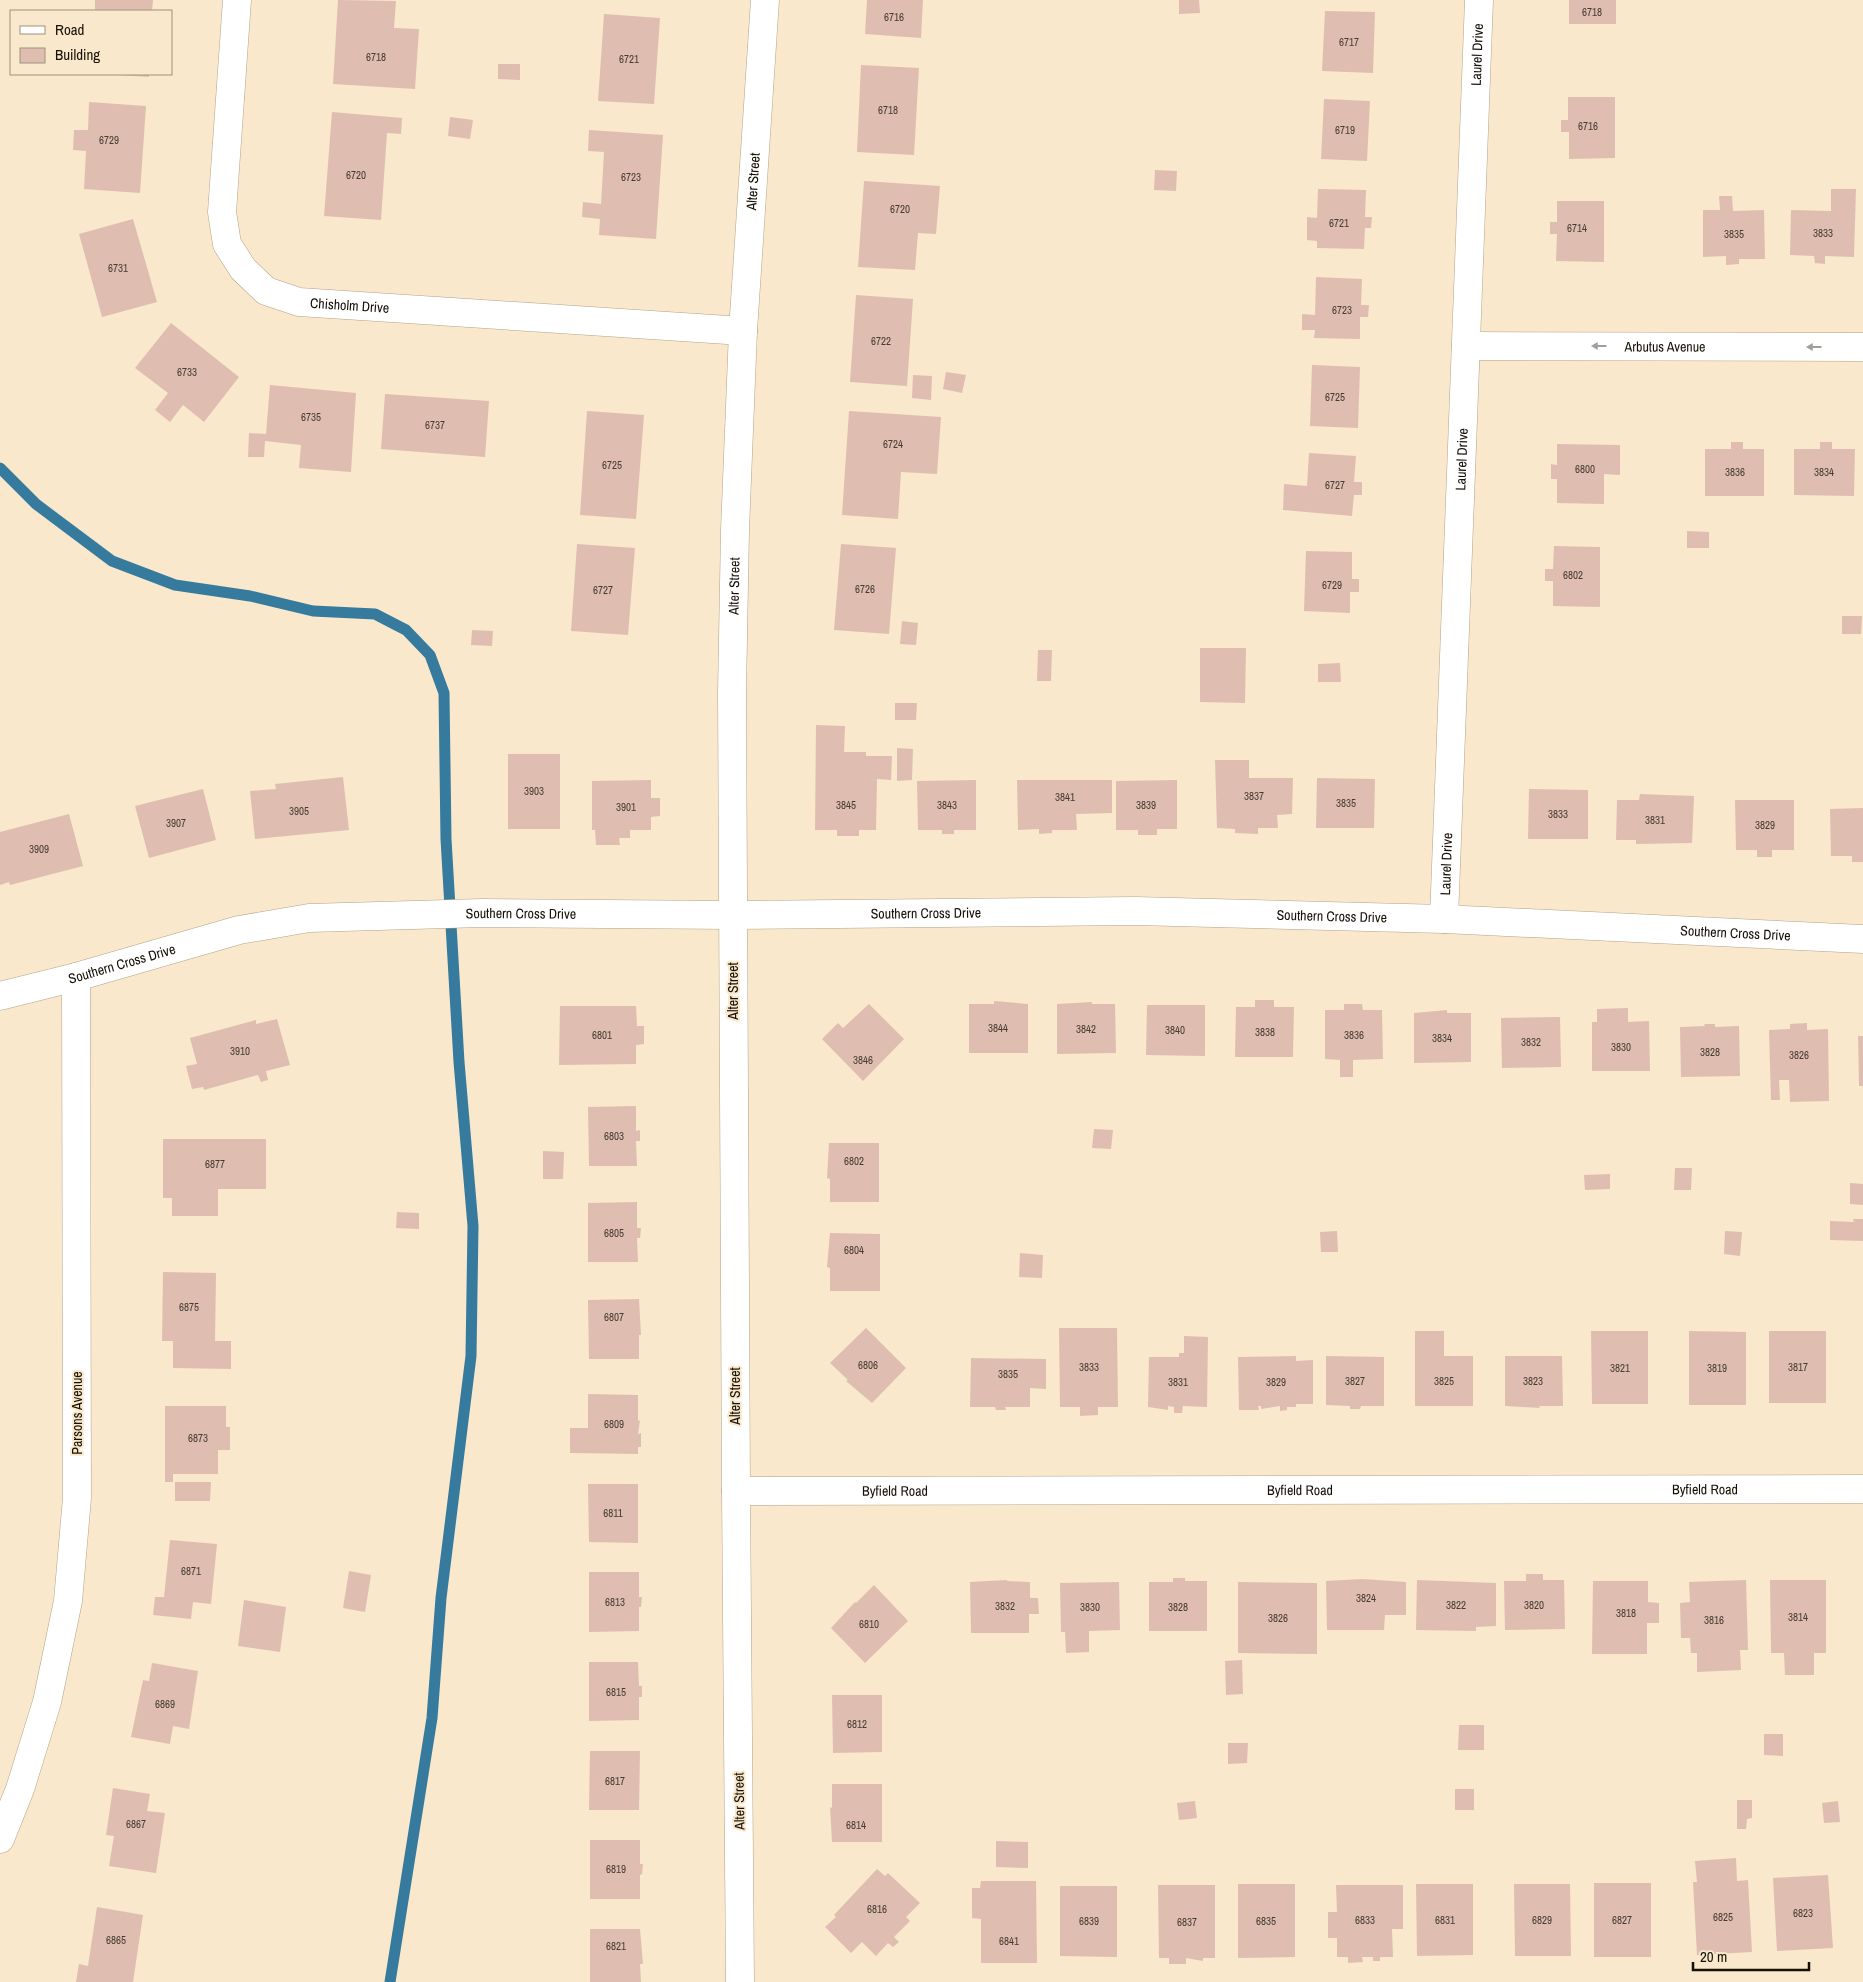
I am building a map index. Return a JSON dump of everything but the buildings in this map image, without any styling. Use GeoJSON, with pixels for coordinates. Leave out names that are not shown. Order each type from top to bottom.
{"type":"FeatureCollection","features":[{"type":"Feature","properties":{"kind":"street","name":"Chisholm Drive"},"geometry":{"type":"LineString","coordinates":[[237,0],[222,212],[227,244],[243,269],[266,291],[300,302],[743,331]]}},
{"type":"Feature","properties":{"kind":"street","name":"Alter Street"},"geometry":{"type":"LineString","coordinates":[[740,1982],[732,693],[735,530],[743,331],[765,0]]}},
{"type":"Feature","properties":{"kind":"street","name":"Laurel Drive"},"geometry":{"type":"LineString","coordinates":[[1444,919],[1479,0]]}},
{"type":"Feature","properties":{"kind":"street","name":"Arbutus Avenue"},"geometry":{"type":"LineString","coordinates":[[1466,346],[1863,347]]}},
{"type":"Feature","properties":{"kind":"street","name":"Southern Cross Drive"},"geometry":{"type":"LineString","coordinates":[[0,996],[76,977],[239,930],[309,918],[482,913],[732,915],[1135,911],[1444,919],[1863,939]]}},
{"type":"Feature","properties":{"kind":"street","name":"Parsons Avenue"},"geometry":{"type":"LineString","coordinates":[[0,1839],[20,1790],[48,1702],[68,1601],[78,1498],[76,977]]}},
{"type":"Feature","properties":{"kind":"street","name":"Byfield Road"},"geometry":{"type":"LineString","coordinates":[[736,1491],[1863,1489]]}},
{"type":"Feature","properties":{"kind":"waterway"},"geometry":{"type":"LineString","coordinates":[[0,468],[36,504],[112,561],[175,585],[250,596],[313,611],[375,614],[406,630],[430,655],[444,693],[446,839],[459,1062],[473,1226],[471,1356],[441,1598],[432,1718],[390,1982]]}}]}
